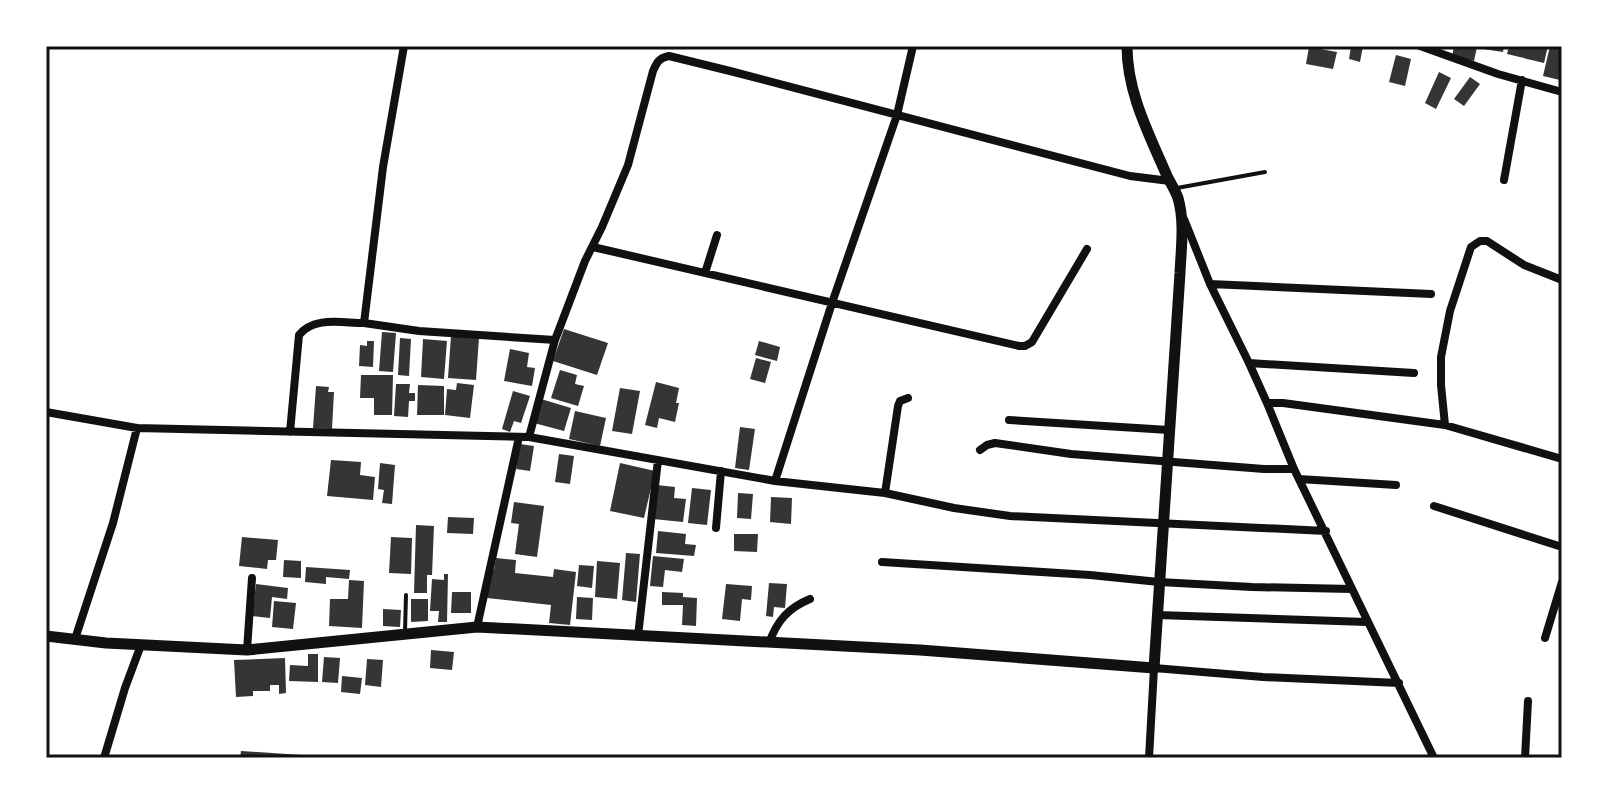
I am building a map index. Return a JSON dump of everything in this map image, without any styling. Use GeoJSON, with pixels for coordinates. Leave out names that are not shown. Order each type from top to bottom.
{"type":"FeatureCollection","features":[{"type":"Feature","properties":{"kind":"street"},"geometry":{"type":"LineString","coordinates":[[364,323],[383,167],[404,46]]}},
{"type":"Feature","properties":{"kind":"street"},"geometry":{"type":"LineString","coordinates":[[775,481],[897,115],[913,46]]}},
{"type":"Feature","properties":{"kind":"street"},"geometry":{"type":"LineString","coordinates":[[1127,46],[1137,104],[1210,284],[1249,363],[1294,469],[1434,758]]}},
{"type":"Feature","properties":{"kind":"street"},"geometry":{"type":"LineString","coordinates":[[1420,46],[1562,92]]}},
{"type":"Feature","properties":{"kind":"street"},"geometry":{"type":"LineString","coordinates":[[477,627],[524,437],[555,340],[578,278],[628,165],[653,71],[663,57],[730,71],[1172,185]]}},
{"type":"Feature","properties":{"kind":"street"},"geometry":{"type":"LineString","coordinates":[[1504,180],[1522,80]]}},
{"type":"Feature","properties":{"kind":"street"},"geometry":{"type":"LineString","coordinates":[[1149,758],[1180,273],[1181,212]]}},
{"type":"Feature","properties":{"kind":"street"},"geometry":{"type":"LineString","coordinates":[[705,273],[717,235]]}},
{"type":"Feature","properties":{"kind":"street"},"geometry":{"type":"LineString","coordinates":[[1444,425],[1441,357],[1450,311],[1471,247],[1480,241],[1487,241],[1524,265],[1562,280]]}},
{"type":"Feature","properties":{"kind":"street"},"geometry":{"type":"LineString","coordinates":[[593,247],[1025,346],[1039,333],[1087,249]]}},
{"type":"Feature","properties":{"kind":"street"},"geometry":{"type":"LineString","coordinates":[[1210,284],[1431,294]]}},
{"type":"Feature","properties":{"kind":"street"},"geometry":{"type":"LineString","coordinates":[[290,432],[299,335],[305,327],[319,322],[364,323],[419,331],[555,340]]}},
{"type":"Feature","properties":{"kind":"street"},"geometry":{"type":"LineString","coordinates":[[1249,363],[1414,373]]}},
{"type":"Feature","properties":{"kind":"street"},"geometry":{"type":"LineString","coordinates":[[885,493],[898,406],[900,401],[908,398]]}},
{"type":"Feature","properties":{"kind":"street"},"geometry":{"type":"LineString","coordinates":[[1267,403],[1444,425],[1562,459]]}},
{"type":"Feature","properties":{"kind":"street"},"geometry":{"type":"LineString","coordinates":[[46,412],[137,428],[524,437],[775,481],[885,493],[942,506],[1010,516],[1326,531]]}},
{"type":"Feature","properties":{"kind":"street"},"geometry":{"type":"LineString","coordinates":[[1009,420],[1169,430]]}},
{"type":"Feature","properties":{"kind":"street"},"geometry":{"type":"LineString","coordinates":[[75,639],[113,523],[137,428]]}},
{"type":"Feature","properties":{"kind":"street"},"geometry":{"type":"LineString","coordinates":[[980,450],[995,443],[1071,454],[1294,469]]}},
{"type":"Feature","properties":{"kind":"street"},"geometry":{"type":"LineString","coordinates":[[638,636],[658,460]]}},
{"type":"Feature","properties":{"kind":"street"},"geometry":{"type":"LineString","coordinates":[[716,528],[721,471]]}},
{"type":"Feature","properties":{"kind":"street"},"geometry":{"type":"LineString","coordinates":[[1299,479],[1396,485]]}},
{"type":"Feature","properties":{"kind":"street"},"geometry":{"type":"LineString","coordinates":[[1434,506],[1562,547]]}},
{"type":"Feature","properties":{"kind":"street"},"geometry":{"type":"LineString","coordinates":[[882,562],[1159,582],[1352,589]]}},
{"type":"Feature","properties":{"kind":"street"},"geometry":{"type":"LineString","coordinates":[[247,650],[252,578]]}},
{"type":"Feature","properties":{"kind":"street"},"geometry":{"type":"LineString","coordinates":[[1545,638],[1562,582]]}},
{"type":"Feature","properties":{"kind":"street"},"geometry":{"type":"LineString","coordinates":[[769,643],[775,626],[785,614],[797,604],[810,599]]}},
{"type":"Feature","properties":{"kind":"street"},"geometry":{"type":"LineString","coordinates":[[1157,615],[1367,622]]}},
{"type":"Feature","properties":{"kind":"street"},"geometry":{"type":"LineString","coordinates":[[46,636],[247,650],[477,627],[920,650],[1263,677],[1399,683]]}},
{"type":"Feature","properties":{"kind":"street"},"geometry":{"type":"LineString","coordinates":[[104,758],[141,645]]}},
{"type":"Feature","properties":{"kind":"street"},"geometry":{"type":"LineString","coordinates":[[1525,758],[1528,701]]}},
{"type":"Feature","properties":{"kind":"lane"},"geometry":{"type":"LineString","coordinates":[[1172,185],[1265,172]]}},
{"type":"Feature","properties":{"kind":"lane"},"geometry":{"type":"LineString","coordinates":[[405,634],[406,595]]}},
{"type":"Feature","properties":{"kind":"building"},"geometry":{"type":"Polygon","coordinates":[[[1351,46],[1363,46],[1360,62],[1349,59],[1351,46]]]}},
{"type":"Feature","properties":{"kind":"building"},"geometry":{"type":"Polygon","coordinates":[[[1454,46],[1477,47],[1474,61],[1452,57],[1454,46]]]}},
{"type":"Feature","properties":{"kind":"building"},"geometry":{"type":"Polygon","coordinates":[[[1484,46],[1504,46],[1503,52],[1483,49],[1484,46]]]}},
{"type":"Feature","properties":{"kind":"building"},"geometry":{"type":"Polygon","coordinates":[[[1509,46],[1548,46],[1544,63],[1507,54],[1509,46]]]}},
{"type":"Feature","properties":{"kind":"building"},"geometry":{"type":"Polygon","coordinates":[[[1550,46],[1562,46],[1560,80],[1543,76],[1550,46]]]}},
{"type":"Feature","properties":{"kind":"building"},"geometry":{"type":"Polygon","coordinates":[[[1309,47],[1337,52],[1333,69],[1306,64],[1309,47]]]}},
{"type":"Feature","properties":{"kind":"building"},"geometry":{"type":"Polygon","coordinates":[[[1396,55],[1411,59],[1405,86],[1389,82],[1396,55]]]}},
{"type":"Feature","properties":{"kind":"building"},"geometry":{"type":"Polygon","coordinates":[[[1439,72],[1451,78],[1436,109],[1425,103],[1439,72]]]}},
{"type":"Feature","properties":{"kind":"building"},"geometry":{"type":"Polygon","coordinates":[[[1470,77],[1480,84],[1464,106],[1454,99],[1470,77]]]}},
{"type":"Feature","properties":{"kind":"building"},"geometry":{"type":"Polygon","coordinates":[[[564,329],[608,343],[597,375],[553,361],[564,329]]]}},
{"type":"Feature","properties":{"kind":"building"},"geometry":{"type":"Polygon","coordinates":[[[382,332],[396,333],[393,372],[379,371],[382,332]]]}},
{"type":"Feature","properties":{"kind":"building"},"geometry":{"type":"Polygon","coordinates":[[[451,336],[479,338],[476,380],[448,378],[451,336]]]}},
{"type":"Feature","properties":{"kind":"building"},"geometry":{"type":"Polygon","coordinates":[[[400,338],[411,339],[409,376],[398,375],[400,338]]]}},
{"type":"Feature","properties":{"kind":"building"},"geometry":{"type":"Polygon","coordinates":[[[423,339],[447,341],[444,379],[421,377],[423,339]]]}},
{"type":"Feature","properties":{"kind":"building"},"geometry":{"type":"Polygon","coordinates":[[[367,341],[374,341],[373,367],[359,366],[360,345],[367,346],[367,341]]]}},
{"type":"Feature","properties":{"kind":"building"},"geometry":{"type":"Polygon","coordinates":[[[759,341],[780,347],[777,361],[755,355],[759,341]]]}},
{"type":"Feature","properties":{"kind":"building"},"geometry":{"type":"Polygon","coordinates":[[[510,349],[529,353],[527,367],[535,368],[532,386],[504,381],[510,349]]]}},
{"type":"Feature","properties":{"kind":"building"},"geometry":{"type":"Polygon","coordinates":[[[756,358],[771,362],[765,383],[750,379],[756,358]]]}},
{"type":"Feature","properties":{"kind":"building"},"geometry":{"type":"Polygon","coordinates":[[[560,370],[577,375],[575,384],[584,386],[578,406],[551,398],[560,370]]]}},
{"type":"Feature","properties":{"kind":"building"},"geometry":{"type":"Polygon","coordinates":[[[361,375],[393,375],[392,415],[374,415],[374,398],[360,398],[361,375]]]}},
{"type":"Feature","properties":{"kind":"building"},"geometry":{"type":"Polygon","coordinates":[[[656,382],[679,388],[675,422],[659,418],[657,428],[645,425],[656,382]]]}},
{"type":"Feature","properties":{"kind":"building"},"geometry":{"type":"Polygon","coordinates":[[[457,383],[474,385],[470,418],[445,415],[447,389],[456,390],[457,383]]]}},
{"type":"Feature","properties":{"kind":"building"},"geometry":{"type":"Polygon","coordinates":[[[396,384],[410,384],[409,393],[415,393],[415,401],[409,401],[408,417],[394,416],[396,384]]]}},
{"type":"Feature","properties":{"kind":"building"},"geometry":{"type":"Polygon","coordinates":[[[418,385],[444,386],[444,415],[417,415],[418,385]]]}},
{"type":"Feature","properties":{"kind":"building"},"geometry":{"type":"Polygon","coordinates":[[[316,386],[329,387],[328,392],[334,392],[332,429],[313,428],[316,386]]]}},
{"type":"Feature","properties":{"kind":"building"},"geometry":{"type":"Polygon","coordinates":[[[620,388],[640,391],[632,434],[612,431],[620,388]]]}},
{"type":"Feature","properties":{"kind":"building"},"geometry":{"type":"Polygon","coordinates":[[[513,391],[530,396],[521,423],[514,421],[510,432],[502,429],[513,391]]]}},
{"type":"Feature","properties":{"kind":"building"},"geometry":{"type":"Polygon","coordinates":[[[541,399],[571,408],[564,431],[534,423],[541,399]]]}},
{"type":"Feature","properties":{"kind":"building"},"geometry":{"type":"Polygon","coordinates":[[[575,411],[606,418],[600,446],[569,439],[575,411]]]}},
{"type":"Feature","properties":{"kind":"building"},"geometry":{"type":"Polygon","coordinates":[[[740,427],[755,429],[749,470],[735,468],[740,427]]]}},
{"type":"Feature","properties":{"kind":"building"},"geometry":{"type":"Polygon","coordinates":[[[520,444],[534,446],[530,471],[516,469],[520,444]]]}},
{"type":"Feature","properties":{"kind":"building"},"geometry":{"type":"Polygon","coordinates":[[[559,454],[574,456],[570,484],[555,482],[559,454]]]}},
{"type":"Feature","properties":{"kind":"building"},"geometry":{"type":"Polygon","coordinates":[[[331,460],[361,462],[360,475],[375,477],[373,500],[327,496],[331,460]]]}},
{"type":"Feature","properties":{"kind":"building"},"geometry":{"type":"Polygon","coordinates":[[[380,463],[395,465],[392,504],[382,503],[384,490],[378,489],[380,463]]]}},
{"type":"Feature","properties":{"kind":"building"},"geometry":{"type":"Polygon","coordinates":[[[620,463],[655,471],[644,518],[610,511],[620,463]]]}},
{"type":"Feature","properties":{"kind":"building"},"geometry":{"type":"Polygon","coordinates":[[[657,485],[675,487],[674,498],[686,499],[683,522],[653,519],[657,485]]]}},
{"type":"Feature","properties":{"kind":"building"},"geometry":{"type":"Polygon","coordinates":[[[692,488],[711,490],[707,525],[688,523],[692,488]]]}},
{"type":"Feature","properties":{"kind":"building"},"geometry":{"type":"Polygon","coordinates":[[[738,493],[753,494],[751,519],[737,518],[738,493]]]}},
{"type":"Feature","properties":{"kind":"building"},"geometry":{"type":"Polygon","coordinates":[[[771,497],[792,498],[791,524],[770,522],[771,497]]]}},
{"type":"Feature","properties":{"kind":"building"},"geometry":{"type":"Polygon","coordinates":[[[514,502],[544,506],[537,557],[515,554],[519,524],[511,523],[514,502]]]}},
{"type":"Feature","properties":{"kind":"building"},"geometry":{"type":"Polygon","coordinates":[[[448,517],[474,518],[473,534],[447,533],[448,517]]]}},
{"type":"Feature","properties":{"kind":"building"},"geometry":{"type":"Polygon","coordinates":[[[416,525],[434,526],[432,575],[427,575],[427,593],[414,593],[416,525]]]}},
{"type":"Feature","properties":{"kind":"building"},"geometry":{"type":"Polygon","coordinates":[[[658,531],[686,534],[685,544],[696,545],[694,556],[656,553],[658,531]]]}},
{"type":"Feature","properties":{"kind":"building"},"geometry":{"type":"Polygon","coordinates":[[[734,534],[758,534],[757,552],[734,551],[734,534]]]}},
{"type":"Feature","properties":{"kind":"building"},"geometry":{"type":"Polygon","coordinates":[[[242,537],[278,540],[276,560],[268,560],[267,569],[239,566],[242,537]]]}},
{"type":"Feature","properties":{"kind":"building"},"geometry":{"type":"Polygon","coordinates":[[[391,537],[412,538],[411,574],[389,573],[391,537]]]}},
{"type":"Feature","properties":{"kind":"building"},"geometry":{"type":"Polygon","coordinates":[[[626,553],[640,554],[636,602],[622,600],[626,553]]]}},
{"type":"Feature","properties":{"kind":"building"},"geometry":{"type":"Polygon","coordinates":[[[653,556],[684,559],[682,572],[665,570],[663,587],[650,586],[653,556]]]}},
{"type":"Feature","properties":{"kind":"building"},"geometry":{"type":"Polygon","coordinates":[[[496,558],[516,560],[515,573],[553,577],[554,569],[576,572],[570,625],[549,623],[551,605],[487,598],[490,570],[494,570],[496,558]]]}},
{"type":"Feature","properties":{"kind":"building"},"geometry":{"type":"Polygon","coordinates":[[[284,560],[301,561],[301,578],[283,577],[284,560]]]}},
{"type":"Feature","properties":{"kind":"building"},"geometry":{"type":"Polygon","coordinates":[[[597,561],[620,563],[617,599],[595,597],[597,561]]]}},
{"type":"Feature","properties":{"kind":"building"},"geometry":{"type":"Polygon","coordinates":[[[579,565],[594,566],[592,588],[577,586],[579,565]]]}},
{"type":"Feature","properties":{"kind":"building"},"geometry":{"type":"Polygon","coordinates":[[[306,567],[350,570],[349,579],[326,577],[326,584],[305,582],[306,567]]]}},
{"type":"Feature","properties":{"kind":"building"},"geometry":{"type":"Polygon","coordinates":[[[444,574],[448,574],[447,622],[438,622],[439,611],[430,611],[432,579],[444,580],[444,574]]]}},
{"type":"Feature","properties":{"kind":"building"},"geometry":{"type":"Polygon","coordinates":[[[349,580],[364,581],[362,628],[329,626],[330,599],[348,599],[349,580]]]}},
{"type":"Feature","properties":{"kind":"building"},"geometry":{"type":"Polygon","coordinates":[[[769,583],[787,584],[785,608],[774,607],[773,617],[766,616],[769,583]]]}},
{"type":"Feature","properties":{"kind":"building"},"geometry":{"type":"Polygon","coordinates":[[[256,584],[288,588],[287,599],[272,597],[270,618],[252,616],[256,584]]]}},
{"type":"Feature","properties":{"kind":"building"},"geometry":{"type":"Polygon","coordinates":[[[726,584],[752,586],[751,600],[742,599],[740,621],[722,619],[726,584]]]}},
{"type":"Feature","properties":{"kind":"building"},"geometry":{"type":"Polygon","coordinates":[[[452,592],[471,592],[471,613],[451,613],[452,592]]]}},
{"type":"Feature","properties":{"kind":"building"},"geometry":{"type":"Polygon","coordinates":[[[662,592],[683,593],[683,597],[697,598],[696,626],[682,625],[683,605],[662,605],[662,592]]]}},
{"type":"Feature","properties":{"kind":"building"},"geometry":{"type":"Polygon","coordinates":[[[577,597],[593,598],[592,620],[576,619],[577,597]]]}},
{"type":"Feature","properties":{"kind":"building"},"geometry":{"type":"Polygon","coordinates":[[[411,599],[428,599],[428,621],[411,622],[411,599]]]}},
{"type":"Feature","properties":{"kind":"building"},"geometry":{"type":"Polygon","coordinates":[[[274,601],[296,603],[293,629],[272,627],[274,601]]]}},
{"type":"Feature","properties":{"kind":"building"},"geometry":{"type":"Polygon","coordinates":[[[383,609],[401,610],[400,627],[383,626],[383,609]]]}},
{"type":"Feature","properties":{"kind":"building"},"geometry":{"type":"Polygon","coordinates":[[[431,650],[454,652],[452,670],[430,668],[431,650]]]}},
{"type":"Feature","properties":{"kind":"building"},"geometry":{"type":"Polygon","coordinates":[[[308,654],[318,654],[318,682],[289,681],[290,665],[308,666],[308,654]]]}},
{"type":"Feature","properties":{"kind":"building"},"geometry":{"type":"Polygon","coordinates":[[[324,657],[340,658],[338,683],[322,682],[324,657]]]}},
{"type":"Feature","properties":{"kind":"building"},"geometry":{"type":"Polygon","coordinates":[[[285,658],[286,693],[279,694],[279,685],[270,685],[270,691],[253,691],[253,696],[236,697],[234,660],[285,658]]]}},
{"type":"Feature","properties":{"kind":"building"},"geometry":{"type":"Polygon","coordinates":[[[367,659],[383,660],[381,687],[365,685],[367,659]]]}},
{"type":"Feature","properties":{"kind":"building"},"geometry":{"type":"Polygon","coordinates":[[[342,676],[362,678],[360,694],[341,692],[342,676]]]}},
{"type":"Feature","properties":{"kind":"building"},"geometry":{"type":"Polygon","coordinates":[[[241,751],[316,756],[316,758],[240,758],[241,751]]]}}]}
